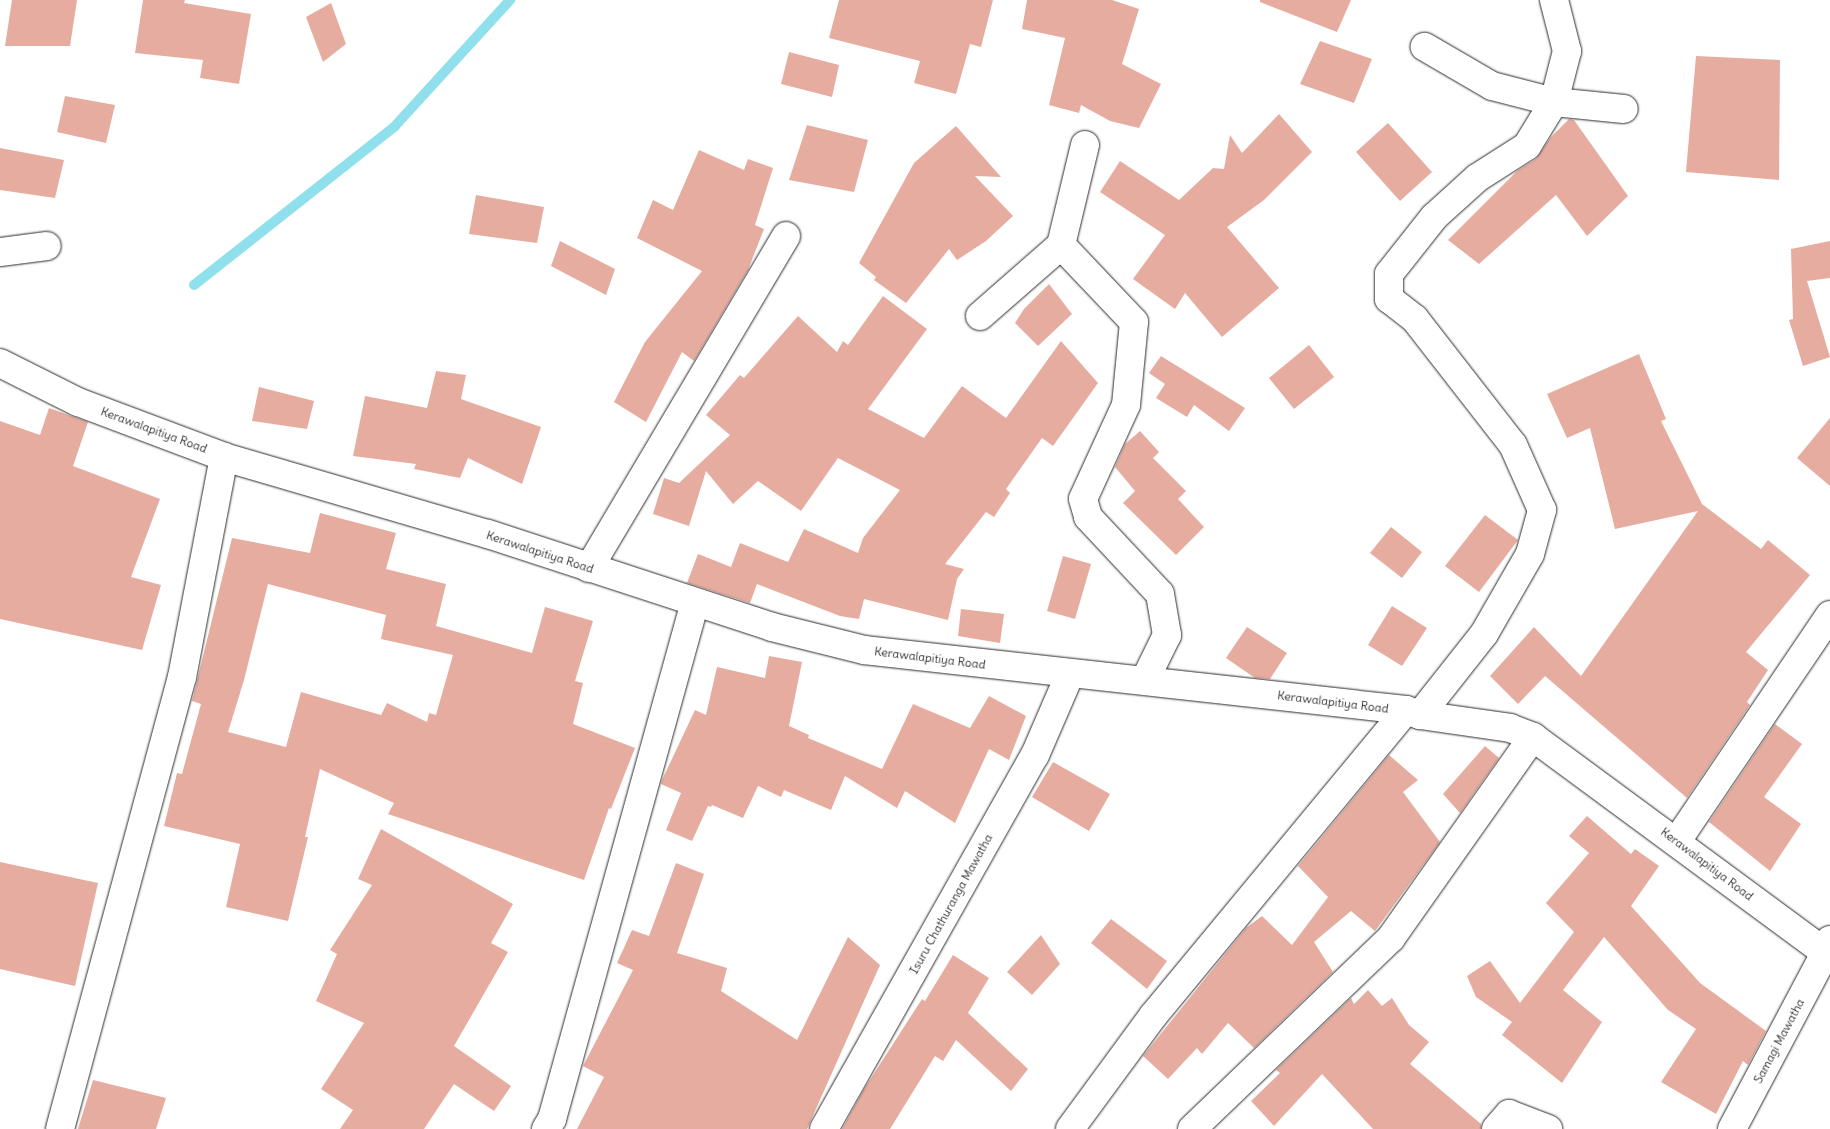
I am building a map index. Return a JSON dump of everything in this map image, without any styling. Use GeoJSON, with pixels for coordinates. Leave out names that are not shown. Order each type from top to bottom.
{"type":"FeatureCollection","features":[{"type":"Feature","properties":{"kind":"street"},"geometry":{"type":"LineString","coordinates":[[1070,1129],[1153,1016],[1413,713],[1484,634],[1530,554],[1542,510],[1513,445],[1415,319],[1389,299],[1389,274],[1434,217],[1477,178],[1527,146],[1554,102],[1566,52],[1554,0]]}},
{"type":"Feature","properties":{"kind":"street"},"geometry":{"type":"LineString","coordinates":[[1425,47],[1492,86],[1554,102],[1624,109]]}},
{"type":"Feature","properties":{"kind":"street"},"geometry":{"type":"LineString","coordinates":[[980,316],[1061,245],[1085,145]]}},
{"type":"Feature","properties":{"kind":"street"},"geometry":{"type":"LineString","coordinates":[[589,568],[786,236]]}},
{"type":"Feature","properties":{"kind":"street"},"geometry":{"type":"LineString","coordinates":[[1061,245],[1134,322],[1126,405],[1083,499],[1088,518],[1160,594],[1167,635],[1145,680]]}},
{"type":"Feature","properties":{"kind":"street"},"geometry":{"type":"LineString","coordinates":[[0,252],[47,246]]}},
{"type":"Feature","properties":{"kind":"street","name":"Kerawalapitiya Road"},"geometry":{"type":"LineString","coordinates":[[0,363],[78,402],[224,457],[488,534],[772,627],[864,650],[1070,674],[1145,680],[1413,713],[1510,728],[1533,737],[1828,950]]}},
{"type":"Feature","properties":{"kind":"street"},"geometry":{"type":"LineString","coordinates":[[60,1129],[182,677],[224,457]]}},
{"type":"Feature","properties":{"kind":"street"},"geometry":{"type":"LineString","coordinates":[[546,1129],[552,1119],[695,602]]}},
{"type":"Feature","properties":{"kind":"street"},"geometry":{"type":"LineString","coordinates":[[1677,841],[1830,615]]}},
{"type":"Feature","properties":{"kind":"street","name":"Isuru Chathuranga Mawatha"},"geometry":{"type":"LineString","coordinates":[[824,1129],[1035,755],[1070,674]]}},
{"type":"Feature","properties":{"kind":"street"},"geometry":{"type":"LineString","coordinates":[[1192,1129],[1391,938],[1533,737]]}},
{"type":"Feature","properties":{"kind":"street","name":"Samagi Mawatha"},"geometry":{"type":"LineString","coordinates":[[1732,1129],[1828,950]]}},
{"type":"Feature","properties":{"kind":"street"},"geometry":{"type":"LineString","coordinates":[[1496,1129],[1509,1114],[1548,1129]]}},
{"type":"Feature","properties":{"kind":"building"},"geometry":{"type":"Polygon","coordinates":[[[12,0],[77,0],[70,46],[5,46],[12,0]]]}},
{"type":"Feature","properties":{"kind":"building"},"geometry":{"type":"Polygon","coordinates":[[[143,0],[185,0],[184,3],[251,14],[239,84],[200,78],[203,60],[135,53],[143,0]]]}},
{"type":"Feature","properties":{"kind":"building"},"geometry":{"type":"Polygon","coordinates":[[[839,0],[993,0],[981,47],[970,44],[956,94],[914,83],[920,61],[829,38],[839,0]]]}},
{"type":"Feature","properties":{"kind":"building"},"geometry":{"type":"Polygon","coordinates":[[[1027,0],[1112,0],[1139,9],[1122,64],[1161,84],[1139,128],[1110,121],[1081,105],[1079,113],[1049,105],[1065,38],[1022,29],[1027,0]]]}},
{"type":"Feature","properties":{"kind":"building"},"geometry":{"type":"Polygon","coordinates":[[[1260,0],[1351,0],[1337,32],[1260,2],[1260,0]]]}},
{"type":"Feature","properties":{"kind":"building"},"geometry":{"type":"Polygon","coordinates":[[[331,3],[346,44],[323,62],[306,17],[331,3]]]}},
{"type":"Feature","properties":{"kind":"building"},"geometry":{"type":"Polygon","coordinates":[[[1320,41],[1372,59],[1354,103],[1300,84],[1320,41]]]}},
{"type":"Feature","properties":{"kind":"building"},"geometry":{"type":"Polygon","coordinates":[[[789,52],[839,65],[832,97],[781,84],[789,52]]]}},
{"type":"Feature","properties":{"kind":"building"},"geometry":{"type":"Polygon","coordinates":[[[1696,56],[1780,60],[1779,180],[1686,172],[1696,56]]]}},
{"type":"Feature","properties":{"kind":"building"},"geometry":{"type":"Polygon","coordinates":[[[65,96],[115,105],[106,143],[57,132],[65,96]]]}},
{"type":"Feature","properties":{"kind":"building"},"geometry":{"type":"Polygon","coordinates":[[[1279,114],[1312,152],[1264,200],[1227,227],[1279,288],[1222,337],[1185,293],[1175,309],[1133,279],[1165,235],[1100,192],[1120,161],[1179,200],[1213,168],[1224,169],[1230,135],[1242,153],[1279,114]]]}},
{"type":"Feature","properties":{"kind":"building"},"geometry":{"type":"Polygon","coordinates":[[[1569,119],[1574,120],[1628,196],[1587,236],[1556,195],[1479,264],[1448,240],[1517,171],[1536,159],[1551,137],[1569,119]]]}},
{"type":"Feature","properties":{"kind":"building"},"geometry":{"type":"Polygon","coordinates":[[[1388,123],[1432,172],[1400,201],[1356,152],[1388,123]]]}},
{"type":"Feature","properties":{"kind":"building"},"geometry":{"type":"Polygon","coordinates":[[[807,125],[868,140],[854,192],[789,180],[807,125]]]}},
{"type":"Feature","properties":{"kind":"building"},"geometry":{"type":"Polygon","coordinates":[[[956,126],[1001,177],[975,176],[1013,216],[986,241],[957,260],[949,249],[906,303],[874,280],[876,277],[859,263],[914,163],[956,126]]]}},
{"type":"Feature","properties":{"kind":"building"},"geometry":{"type":"Polygon","coordinates":[[[0,148],[64,160],[55,198],[0,190],[0,148]]]}},
{"type":"Feature","properties":{"kind":"building"},"geometry":{"type":"Polygon","coordinates":[[[699,150],[744,170],[748,159],[773,168],[755,225],[764,229],[748,270],[694,361],[682,352],[646,422],[614,402],[645,342],[702,271],[637,238],[653,200],[673,210],[699,150]]]}},
{"type":"Feature","properties":{"kind":"building"},"geometry":{"type":"Polygon","coordinates":[[[476,195],[544,207],[537,243],[469,234],[476,195]]]}},
{"type":"Feature","properties":{"kind":"building"},"geometry":{"type":"Polygon","coordinates":[[[560,241],[615,269],[606,295],[551,266],[560,241]]]}},
{"type":"Feature","properties":{"kind":"building"},"geometry":{"type":"Polygon","coordinates":[[[1830,241],[1830,278],[1807,281],[1830,357],[1803,366],[1789,320],[1793,319],[1791,249],[1830,241]]]}},
{"type":"Feature","properties":{"kind":"building"},"geometry":{"type":"Polygon","coordinates":[[[1049,284],[1072,314],[1038,346],[1015,323],[1024,309],[1049,284]]]}},
{"type":"Feature","properties":{"kind":"building"},"geometry":{"type":"Polygon","coordinates":[[[883,296],[927,329],[868,409],[924,438],[962,386],[1006,418],[1061,341],[1098,383],[1053,446],[1042,438],[1006,489],[1010,493],[994,517],[986,512],[945,564],[964,569],[957,579],[948,620],[864,599],[859,619],[840,616],[757,584],[750,603],[687,583],[698,554],[731,567],[740,543],[788,562],[804,529],[858,553],[863,538],[900,490],[838,458],[801,511],[758,481],[733,504],[706,471],[689,526],[653,514],[664,478],[679,483],[730,435],[706,415],[740,375],[744,378],[798,316],[837,352],[843,341],[848,345],[883,296]]]}},
{"type":"Feature","properties":{"kind":"building"},"geometry":{"type":"Polygon","coordinates":[[[1309,345],[1334,377],[1294,409],[1269,378],[1309,345]]]}},
{"type":"Feature","properties":{"kind":"building"},"geometry":{"type":"Polygon","coordinates":[[[1639,354],[1666,419],[1661,421],[1702,504],[1761,549],[1768,540],[1810,575],[1746,652],[1768,670],[1747,702],[1750,705],[1687,798],[1545,676],[1518,704],[1490,676],[1534,627],[1581,676],[1698,511],[1615,529],[1590,428],[1567,438],[1547,394],[1639,354]]]}},
{"type":"Feature","properties":{"kind":"building"},"geometry":{"type":"Polygon","coordinates":[[[1161,356],[1245,408],[1229,431],[1194,405],[1187,417],[1156,398],[1165,384],[1149,373],[1161,356]]]}},
{"type":"Feature","properties":{"kind":"building"},"geometry":{"type":"Polygon","coordinates":[[[436,371],[466,375],[461,399],[541,427],[522,484],[468,458],[460,478],[414,469],[416,464],[353,456],[365,396],[427,408],[436,371]]]}},
{"type":"Feature","properties":{"kind":"building"},"geometry":{"type":"Polygon","coordinates":[[[259,387],[314,401],[307,429],[252,421],[259,387]]]}},
{"type":"Feature","properties":{"kind":"building"},"geometry":{"type":"Polygon","coordinates":[[[49,408],[88,422],[73,466],[160,499],[131,577],[161,585],[142,650],[0,619],[0,421],[40,435],[49,408]]]}},
{"type":"Feature","properties":{"kind":"building"},"geometry":{"type":"Polygon","coordinates":[[[1830,418],[1830,486],[1797,458],[1830,418]]]}},
{"type":"Feature","properties":{"kind":"building"},"geometry":{"type":"Polygon","coordinates":[[[1140,431],[1159,452],[1153,458],[1186,491],[1178,499],[1204,527],[1176,555],[1123,503],[1135,491],[1115,467],[1125,444],[1140,431]]]}},
{"type":"Feature","properties":{"kind":"building"},"geometry":{"type":"Polygon","coordinates":[[[320,513],[396,533],[386,569],[446,584],[436,626],[532,653],[545,607],[593,621],[575,681],[583,683],[573,724],[635,748],[611,809],[609,808],[584,880],[388,814],[394,803],[320,769],[305,837],[308,837],[288,921],[226,907],[240,844],[164,826],[177,773],[182,774],[201,704],[192,701],[232,538],[310,553],[320,513]],[[268,584],[244,680],[228,732],[286,747],[301,692],[381,715],[387,703],[427,722],[429,713],[436,715],[453,655],[381,639],[386,615],[268,584]]]}},
{"type":"Feature","properties":{"kind":"building"},"geometry":{"type":"Polygon","coordinates":[[[1485,515],[1518,540],[1479,592],[1445,566],[1485,515]]]}},
{"type":"Feature","properties":{"kind":"building"},"geometry":{"type":"Polygon","coordinates":[[[1391,527],[1422,552],[1402,578],[1370,553],[1391,527]]]}},
{"type":"Feature","properties":{"kind":"building"},"geometry":{"type":"Polygon","coordinates":[[[1063,556],[1091,564],[1075,619],[1047,611],[1063,556]]]}},
{"type":"Feature","properties":{"kind":"building"},"geometry":{"type":"Polygon","coordinates":[[[1392,606],[1427,628],[1402,666],[1368,645],[1392,606]]]}},
{"type":"Feature","properties":{"kind":"building"},"geometry":{"type":"Polygon","coordinates":[[[961,609],[1004,614],[1000,643],[958,636],[961,609]]]}},
{"type":"Feature","properties":{"kind":"building"},"geometry":{"type":"Polygon","coordinates":[[[1247,627],[1287,653],[1270,679],[1255,678],[1226,658],[1247,627]]]}},
{"type":"Feature","properties":{"kind":"building"},"geometry":{"type":"Polygon","coordinates":[[[769,656],[802,662],[789,726],[809,735],[808,738],[882,769],[913,704],[970,728],[989,696],[1026,716],[1009,760],[989,749],[955,823],[905,791],[897,808],[845,776],[831,810],[784,790],[781,797],[758,786],[743,818],[712,805],[711,807],[708,806],[692,841],[666,830],[681,793],[661,784],[662,780],[695,710],[706,715],[717,667],[765,678],[769,656]]]}},
{"type":"Feature","properties":{"kind":"building"},"geometry":{"type":"Polygon","coordinates":[[[1775,724],[1802,744],[1764,797],[1801,824],[1770,871],[1709,822],[1775,724]]]}},
{"type":"Feature","properties":{"kind":"building"},"geometry":{"type":"Polygon","coordinates":[[[1485,746],[1499,758],[1460,813],[1443,794],[1485,746]]]}},
{"type":"Feature","properties":{"kind":"building"},"geometry":{"type":"Polygon","coordinates":[[[1389,755],[1418,780],[1403,792],[1440,842],[1375,931],[1351,911],[1314,942],[1333,972],[1254,1048],[1228,1023],[1202,1054],[1197,1048],[1168,1079],[1143,1056],[1246,928],[1262,916],[1292,945],[1328,897],[1298,866],[1389,755]]]}},
{"type":"Feature","properties":{"kind":"building"},"geometry":{"type":"Polygon","coordinates":[[[1053,762],[1110,794],[1089,831],[1032,797],[1053,762]]]}},
{"type":"Feature","properties":{"kind":"building"},"geometry":{"type":"Polygon","coordinates":[[[1587,816],[1631,854],[1635,849],[1659,866],[1631,906],[1700,983],[1766,1031],[1748,1065],[1743,1061],[1716,1114],[1661,1082],[1696,1029],[1668,1010],[1604,937],[1563,990],[1602,1022],[1562,1083],[1502,1035],[1512,1022],[1476,997],[1467,976],[1490,961],[1520,1003],[1574,932],[1546,903],[1589,853],[1569,836],[1587,816]]]}},
{"type":"Feature","properties":{"kind":"building"},"geometry":{"type":"Polygon","coordinates":[[[381,829],[513,904],[491,943],[508,952],[454,1046],[511,1086],[494,1111],[454,1084],[424,1129],[340,1129],[353,1110],[321,1089],[364,1023],[316,1001],[337,954],[330,950],[372,885],[358,879],[381,829]]]}},
{"type":"Feature","properties":{"kind":"building"},"geometry":{"type":"Polygon","coordinates":[[[0,862],[98,883],[75,986],[0,969],[0,862]]]}},
{"type":"Feature","properties":{"kind":"building"},"geometry":{"type":"Polygon","coordinates":[[[676,863],[704,874],[677,953],[727,968],[721,991],[797,1040],[848,937],[880,965],[807,1129],[577,1129],[604,1077],[583,1066],[633,970],[617,963],[632,930],[649,936],[676,863]]]}},
{"type":"Feature","properties":{"kind":"building"},"geometry":{"type":"Polygon","coordinates":[[[1111,919],[1167,961],[1147,989],[1091,943],[1111,919]]]}},
{"type":"Feature","properties":{"kind":"building"},"geometry":{"type":"Polygon","coordinates":[[[1041,935],[1060,964],[1032,995],[1007,972],[1041,935]]]}},
{"type":"Feature","properties":{"kind":"building"},"geometry":{"type":"Polygon","coordinates":[[[953,955],[989,978],[968,1013],[1028,1069],[1011,1091],[956,1040],[943,1061],[935,1056],[890,1129],[842,1129],[864,1089],[922,999],[925,1001],[953,955]]]}},
{"type":"Feature","properties":{"kind":"building"},"geometry":{"type":"Polygon","coordinates":[[[1368,990],[1382,1006],[1392,998],[1409,1025],[1429,1042],[1410,1064],[1481,1124],[1481,1129],[1373,1129],[1322,1074],[1274,1126],[1251,1101],[1280,1073],[1276,1070],[1351,998],[1354,1004],[1368,990]]]}},
{"type":"Feature","properties":{"kind":"building"},"geometry":{"type":"Polygon","coordinates":[[[93,1080],[166,1098],[156,1129],[78,1129],[93,1080]]]}},
{"type":"Feature","properties":{"kind":"waterway"},"geometry":{"type":"LineString","coordinates":[[194,285],[395,126],[510,0]]}}]}
